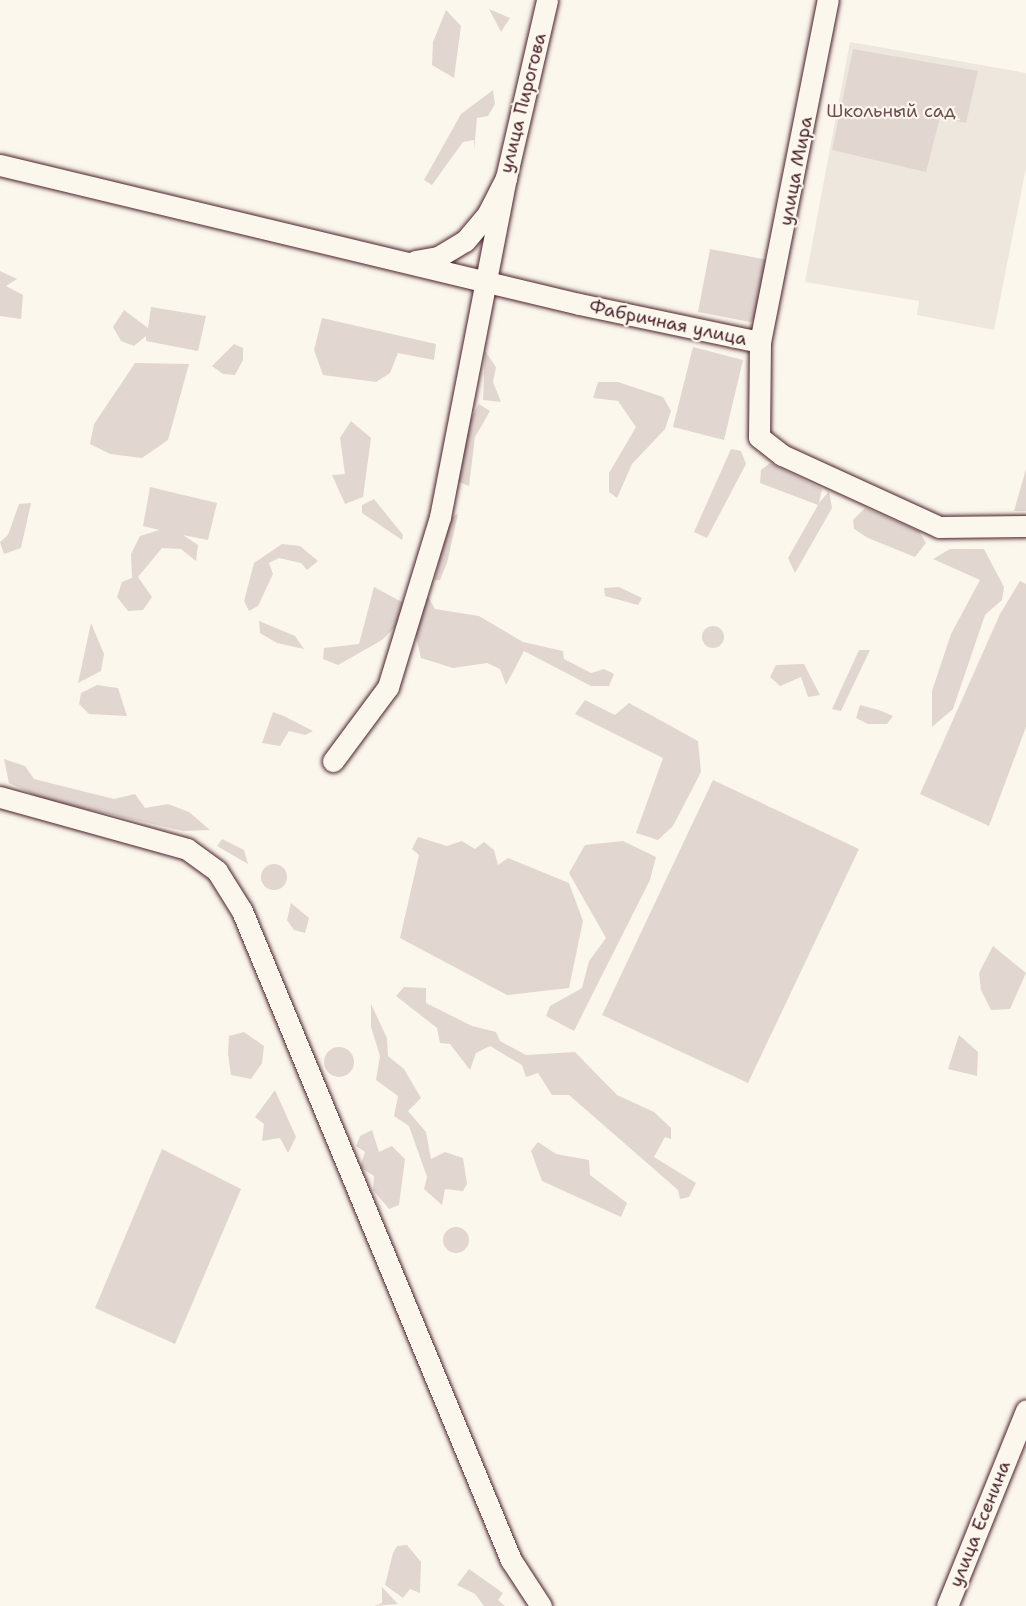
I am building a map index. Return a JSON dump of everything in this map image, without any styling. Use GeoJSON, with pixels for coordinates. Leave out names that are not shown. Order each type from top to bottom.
{"type":"FeatureCollection","features":[{"type":"Feature","properties":{"kind":"street","name":"улица Пирогова"},"geometry":{"type":"LineString","coordinates":[[409,262],[438,257],[465,241],[487,215],[506,178],[547,0]]}},
{"type":"Feature","properties":{"kind":"street","name":"улица Мира"},"geometry":{"type":"LineString","coordinates":[[760,342],[828,0]]}},
{"type":"Feature","properties":{"kind":"street","name":"Фабричная улица"},"geometry":{"type":"LineString","coordinates":[[0,165],[482,280],[760,342],[759,437],[782,455],[939,527],[1026,526]]}},
{"type":"Feature","properties":{"kind":"street"},"geometry":{"type":"LineString","coordinates":[[333,761],[391,676],[440,517],[482,280],[506,178]]}},
{"type":"Feature","properties":{"kind":"street"},"geometry":{"type":"LineString","coordinates":[[0,797],[187,849],[217,871],[242,911],[511,1560],[541,1606]]}},
{"type":"Feature","properties":{"kind":"street","name":"улица Есенина"},"geometry":{"type":"LineString","coordinates":[[947,1606],[1026,1410]]}},
{"type":"Feature","properties":{"kind":"shaded area"},"geometry":{"type":"Polygon","coordinates":[[[850,42],[1026,73],[1026,168],[994,330],[917,315],[919,301],[805,282],[850,42]]]}},
{"type":"Feature","properties":{"kind":"green space"},"geometry":{"type":"Polygon","coordinates":[[[489,9],[510,18],[501,32],[489,9]]]}},
{"type":"Feature","properties":{"kind":"green space"},"geometry":{"type":"Polygon","coordinates":[[[446,10],[461,26],[454,78],[432,65],[433,42],[446,10]]]}},
{"type":"Feature","properties":{"kind":"green space","name":"Школьный сад"},"geometry":{"type":"Polygon","coordinates":[[[853,49],[978,71],[966,123],[940,118],[926,172],[832,150],[853,49]]]}},
{"type":"Feature","properties":{"kind":"green space"},"geometry":{"type":"Polygon","coordinates":[[[493,90],[495,104],[488,116],[477,118],[474,151],[474,140],[463,142],[432,185],[424,180],[461,114],[493,90]]]}},
{"type":"Feature","properties":{"kind":"green space"},"geometry":{"type":"Polygon","coordinates":[[[710,249],[768,260],[757,318],[750,322],[698,312],[710,249]]]}},
{"type":"Feature","properties":{"kind":"green space"},"geometry":{"type":"Polygon","coordinates":[[[0,271],[17,279],[6,286],[23,295],[21,319],[0,316],[0,271]]]}},
{"type":"Feature","properties":{"kind":"green space"},"geometry":{"type":"Polygon","coordinates":[[[151,307],[206,316],[198,351],[146,341],[146,336],[134,346],[121,341],[113,327],[124,310],[148,328],[151,307]]]}},
{"type":"Feature","properties":{"kind":"green space"},"geometry":{"type":"Polygon","coordinates":[[[322,318],[436,344],[434,360],[398,353],[390,373],[376,382],[323,375],[314,350],[322,318]]]}},
{"type":"Feature","properties":{"kind":"green space"},"geometry":{"type":"Polygon","coordinates":[[[234,344],[243,348],[243,360],[235,375],[223,374],[212,366],[234,344]]]}},
{"type":"Feature","properties":{"kind":"green space"},"geometry":{"type":"Polygon","coordinates":[[[693,347],[743,360],[724,440],[673,427],[693,347]]]}},
{"type":"Feature","properties":{"kind":"green space"},"geometry":{"type":"Polygon","coordinates":[[[485,351],[496,367],[493,382],[501,402],[483,400],[485,351]]]}},
{"type":"Feature","properties":{"kind":"green space"},"geometry":{"type":"Polygon","coordinates":[[[135,363],[189,364],[168,440],[142,458],[110,454],[90,444],[94,424],[135,363]]]}},
{"type":"Feature","properties":{"kind":"green space"},"geometry":{"type":"Polygon","coordinates":[[[598,382],[618,382],[663,397],[671,411],[665,429],[632,464],[617,498],[609,492],[609,473],[636,427],[618,401],[593,398],[598,382]]]}},
{"type":"Feature","properties":{"kind":"green space"},"geometry":{"type":"Polygon","coordinates":[[[479,404],[490,411],[475,437],[469,486],[454,480],[465,430],[479,404]]]}},
{"type":"Feature","properties":{"kind":"green space"},"geometry":{"type":"Polygon","coordinates":[[[351,421],[371,438],[363,497],[345,504],[332,475],[345,474],[340,438],[351,421]]]}},
{"type":"Feature","properties":{"kind":"green space"},"geometry":{"type":"Polygon","coordinates":[[[731,449],[741,451],[746,464],[707,538],[694,532],[731,449]]]}},
{"type":"Feature","properties":{"kind":"green space"},"geometry":{"type":"Polygon","coordinates":[[[770,463],[822,489],[819,503],[829,491],[832,508],[795,573],[788,558],[818,505],[760,483],[761,470],[770,463]]]}},
{"type":"Feature","properties":{"kind":"green space"},"geometry":{"type":"Polygon","coordinates":[[[1026,469],[1026,511],[1014,511],[1026,469]]]}},
{"type":"Feature","properties":{"kind":"green space"},"geometry":{"type":"Polygon","coordinates":[[[150,487],[217,503],[208,540],[183,535],[198,545],[196,561],[181,549],[162,548],[138,577],[152,597],[143,610],[128,611],[117,597],[122,582],[132,578],[131,554],[140,536],[159,530],[143,526],[150,487]]]}},
{"type":"Feature","properties":{"kind":"green space"},"geometry":{"type":"Polygon","coordinates":[[[374,499],[403,535],[402,540],[362,513],[362,505],[374,499]]]}},
{"type":"Feature","properties":{"kind":"green space"},"geometry":{"type":"Polygon","coordinates":[[[31,503],[21,548],[4,554],[0,542],[8,535],[19,504],[31,503]]]}},
{"type":"Feature","properties":{"kind":"green space"},"geometry":{"type":"Polygon","coordinates":[[[865,508],[919,531],[926,543],[915,557],[868,538],[854,529],[853,520],[865,508]]]}},
{"type":"Feature","properties":{"kind":"green space"},"geometry":{"type":"Polygon","coordinates":[[[458,514],[447,563],[440,580],[435,580],[447,519],[458,514]]]}},
{"type":"Feature","properties":{"kind":"green space"},"geometry":{"type":"Polygon","coordinates":[[[282,544],[300,546],[318,561],[307,570],[301,563],[279,558],[269,563],[273,574],[258,606],[249,611],[244,601],[254,563],[282,544]]]}},
{"type":"Feature","properties":{"kind":"green space"},"geometry":{"type":"Polygon","coordinates":[[[950,549],[984,549],[1004,587],[1002,600],[985,615],[953,709],[932,727],[932,691],[951,634],[980,580],[933,559],[950,549]]]}},
{"type":"Feature","properties":{"kind":"green space"},"geometry":{"type":"Polygon","coordinates":[[[1020,581],[1026,584],[1026,727],[989,826],[920,794],[1000,614],[1020,581]]]}},
{"type":"Feature","properties":{"kind":"green space"},"geometry":{"type":"Polygon","coordinates":[[[374,587],[402,602],[427,595],[435,609],[479,616],[523,642],[563,651],[564,659],[591,673],[604,669],[614,674],[609,686],[591,686],[524,651],[506,685],[500,669],[487,663],[453,668],[421,658],[416,636],[400,622],[382,640],[338,665],[323,659],[324,648],[359,644],[374,587]]]}},
{"type":"Feature","properties":{"kind":"green space"},"geometry":{"type":"Polygon","coordinates":[[[619,587],[642,598],[638,605],[605,596],[604,588],[619,587]]]}},
{"type":"Feature","properties":{"kind":"green space"},"geometry":{"type":"Polygon","coordinates":[[[259,621],[295,636],[304,649],[277,643],[260,633],[259,621]]]}},
{"type":"Feature","properties":{"kind":"green space"},"geometry":{"type":"Polygon","coordinates":[[[91,623],[104,654],[101,671],[78,683],[91,623]]]}},
{"type":"Feature","properties":{"kind":"green space"},"geometry":{"type":"Polygon","coordinates":[[[709,626],[717,626],[724,633],[724,641],[717,648],[709,648],[702,641],[702,633],[709,626]]]}},
{"type":"Feature","properties":{"kind":"green space"},"geometry":{"type":"Polygon","coordinates":[[[859,650],[870,650],[841,711],[832,709],[859,650]]]}},
{"type":"Feature","properties":{"kind":"green space"},"geometry":{"type":"Polygon","coordinates":[[[804,664],[820,695],[808,697],[801,677],[780,686],[770,677],[776,665],[804,664]]]}},
{"type":"Feature","properties":{"kind":"green space"},"geometry":{"type":"Polygon","coordinates":[[[97,685],[118,688],[127,716],[89,714],[79,704],[81,693],[97,685]]]}},
{"type":"Feature","properties":{"kind":"green space"},"geometry":{"type":"Polygon","coordinates":[[[585,700],[615,715],[629,703],[698,741],[701,772],[673,826],[658,840],[636,833],[663,758],[575,714],[585,700]]]}},
{"type":"Feature","properties":{"kind":"green space"},"geometry":{"type":"Polygon","coordinates":[[[860,705],[893,716],[887,724],[868,724],[856,718],[860,705]]]}},
{"type":"Feature","properties":{"kind":"green space"},"geometry":{"type":"Polygon","coordinates":[[[273,712],[313,731],[305,735],[289,731],[280,746],[262,743],[273,712]]]}},
{"type":"Feature","properties":{"kind":"green space"},"geometry":{"type":"Polygon","coordinates":[[[4,759],[25,766],[34,779],[114,799],[135,794],[145,808],[168,804],[189,812],[210,830],[183,831],[43,799],[9,783],[4,759]]]}},
{"type":"Feature","properties":{"kind":"green space"},"geometry":{"type":"Polygon","coordinates":[[[713,780],[859,849],[748,1083],[602,1015],[713,780]]]}},
{"type":"Feature","properties":{"kind":"green space"},"geometry":{"type":"Polygon","coordinates":[[[418,837],[447,846],[462,841],[475,849],[484,842],[494,850],[498,865],[508,858],[569,883],[583,921],[569,988],[507,995],[400,938],[419,855],[412,849],[418,837]]]}},
{"type":"Feature","properties":{"kind":"green space"},"geometry":{"type":"Polygon","coordinates":[[[222,839],[244,850],[248,864],[217,846],[222,839]]]}},
{"type":"Feature","properties":{"kind":"green space"},"geometry":{"type":"Polygon","coordinates":[[[623,841],[656,857],[650,880],[574,1031],[546,1016],[550,1006],[582,988],[589,961],[606,938],[569,873],[585,845],[623,841]]]}},
{"type":"Feature","properties":{"kind":"green space"},"geometry":{"type":"Polygon","coordinates":[[[274,864],[283,868],[287,877],[283,886],[274,890],[265,886],[261,877],[265,868],[274,864]]]}},
{"type":"Feature","properties":{"kind":"green space"},"geometry":{"type":"Polygon","coordinates":[[[291,903],[309,918],[305,933],[294,930],[287,920],[291,903]]]}},
{"type":"Feature","properties":{"kind":"green space"},"geometry":{"type":"Polygon","coordinates":[[[993,946],[1026,973],[1010,1009],[991,1010],[981,990],[979,973],[993,946]]]}},
{"type":"Feature","properties":{"kind":"green space"},"geometry":{"type":"Polygon","coordinates":[[[404,987],[426,988],[426,1003],[472,1026],[496,1032],[500,1041],[526,1055],[575,1052],[617,1095],[654,1112],[671,1128],[671,1139],[665,1137],[654,1157],[696,1183],[689,1197],[680,1199],[678,1190],[569,1095],[552,1095],[538,1073],[526,1077],[522,1065],[490,1046],[476,1053],[470,1070],[450,1044],[440,1043],[437,1028],[396,996],[404,987]]]}},
{"type":"Feature","properties":{"kind":"green space"},"geometry":{"type":"Polygon","coordinates":[[[371,1004],[387,1038],[388,1056],[404,1069],[421,1098],[408,1111],[426,1132],[431,1159],[445,1152],[463,1158],[467,1184],[463,1191],[445,1189],[442,1205],[424,1189],[427,1177],[409,1126],[394,1116],[398,1096],[376,1080],[380,1056],[371,1027],[371,1004]]]}},
{"type":"Feature","properties":{"kind":"green space"},"geometry":{"type":"Polygon","coordinates":[[[244,1032],[264,1046],[262,1063],[251,1079],[231,1075],[228,1054],[229,1036],[244,1032]]]}},
{"type":"Feature","properties":{"kind":"green space"},"geometry":{"type":"Polygon","coordinates":[[[959,1035],[978,1052],[977,1076],[948,1069],[959,1035]]]}},
{"type":"Feature","properties":{"kind":"green space"},"geometry":{"type":"Polygon","coordinates":[[[339,1047],[345,1048],[353,1056],[353,1068],[345,1076],[339,1077],[333,1076],[325,1068],[324,1062],[325,1056],[333,1048],[339,1047]]]}},
{"type":"Feature","properties":{"kind":"green space"},"geometry":{"type":"Polygon","coordinates":[[[275,1090],[296,1137],[288,1153],[280,1138],[262,1141],[264,1124],[255,1117],[275,1090]]]}},
{"type":"Feature","properties":{"kind":"green space"},"geometry":{"type":"Polygon","coordinates":[[[372,1130],[379,1152],[392,1146],[405,1159],[399,1205],[389,1209],[373,1190],[374,1176],[360,1167],[365,1152],[356,1146],[360,1136],[372,1130]]]}},
{"type":"Feature","properties":{"kind":"green space"},"geometry":{"type":"Polygon","coordinates":[[[538,1142],[556,1154],[589,1160],[590,1175],[627,1203],[621,1217],[542,1181],[531,1151],[538,1142]]]}},
{"type":"Feature","properties":{"kind":"green space"},"geometry":{"type":"Polygon","coordinates":[[[162,1149],[241,1189],[175,1344],[95,1308],[162,1149]]]}},
{"type":"Feature","properties":{"kind":"green space"},"geometry":{"type":"Polygon","coordinates":[[[456,1227],[465,1231],[469,1240],[465,1249],[456,1253],[447,1249],[443,1240],[447,1231],[456,1227]]]}},
{"type":"Feature","properties":{"kind":"green space"},"geometry":{"type":"Polygon","coordinates":[[[407,1545],[421,1562],[420,1593],[410,1589],[403,1598],[385,1585],[393,1553],[397,1546],[407,1545]]]}},
{"type":"Feature","properties":{"kind":"green space"},"geometry":{"type":"Polygon","coordinates":[[[469,1569],[503,1593],[498,1600],[505,1606],[484,1606],[475,1594],[457,1585],[469,1569]]]}},
{"type":"Feature","properties":{"kind":"green space"},"geometry":{"type":"Polygon","coordinates":[[[382,1587],[398,1604],[374,1606],[382,1603],[382,1587]]]}}]}
